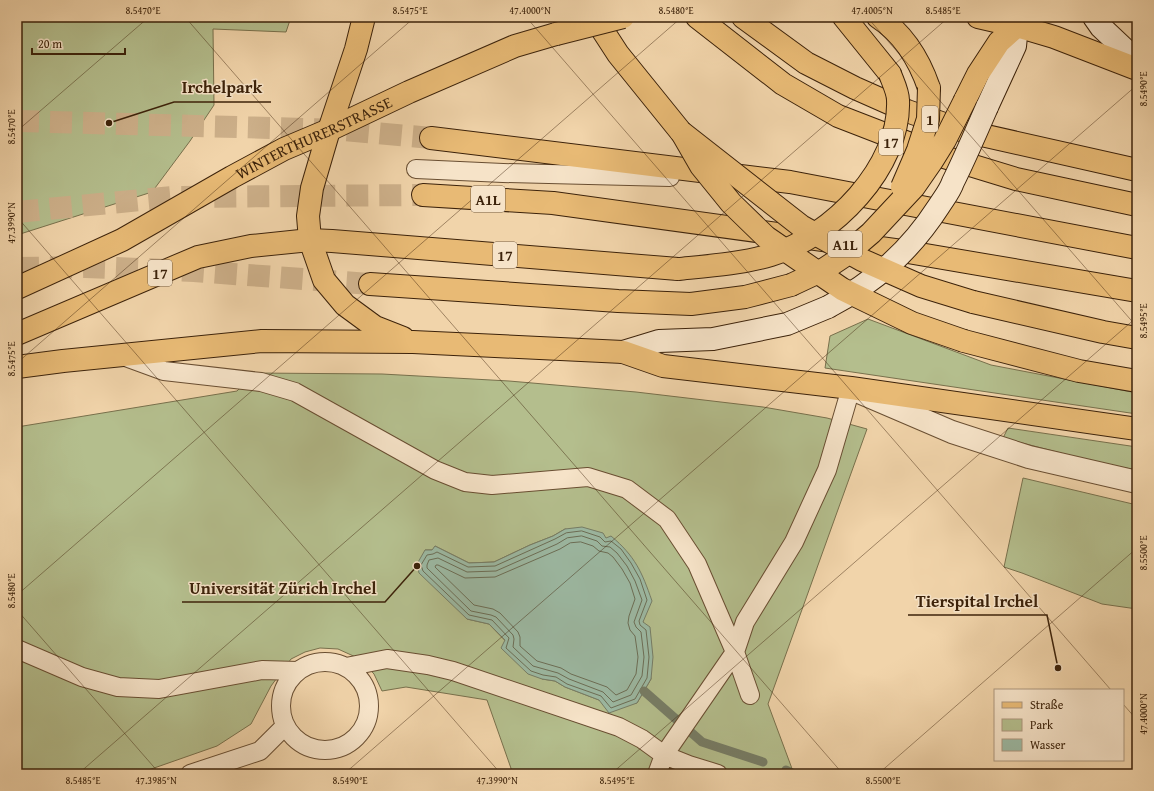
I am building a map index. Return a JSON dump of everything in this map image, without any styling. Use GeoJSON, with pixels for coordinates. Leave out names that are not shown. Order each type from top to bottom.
{"type":"FeatureCollection","features":[{"type":"Feature","properties":{"kind":"main road"},"geometry":{"type":"LineString","coordinates":[[364,17],[356,49],[328,130],[312,188],[308,216],[310,240],[324,280],[345,305],[375,327],[413,342]]}},
{"type":"Feature","properties":{"kind":"main road"},"geometry":{"type":"LineString","coordinates":[[594,17],[618,54],[681,132],[701,166],[731,203],[766,237],[842,289],[912,322],[964,341],[1078,371],[1137,381]]}},
{"type":"Feature","properties":{"kind":"main road","name":"WINTERTHURERSTRASSE"},"geometry":{"type":"LineString","coordinates":[[20,285],[122,240],[232,176],[284,149],[409,92],[508,49],[556,34],[623,17]]}},
{"type":"Feature","properties":{"kind":"main road"},"geometry":{"type":"LineString","coordinates":[[697,17],[783,84],[838,116],[944,157],[1016,179],[1137,205]]}},
{"type":"Feature","properties":{"kind":"main road","name":"1"},"geometry":{"type":"LineString","coordinates":[[743,17],[806,63],[855,88],[907,111],[964,131],[1137,170]]}},
{"type":"Feature","properties":{"kind":"main road","name":"17"},"geometry":{"type":"LineString","coordinates":[[17,334],[198,258],[250,246],[310,240],[332,241],[678,269],[738,263],[772,255],[802,242],[828,224],[854,202],[874,176],[889,151],[897,123],[898,99],[890,74],[844,17]]}},
{"type":"Feature","properties":{"kind":"main road"},"geometry":{"type":"LineString","coordinates":[[878,17],[885,21],[900,36],[918,59],[929,88],[928,118],[926,125],[918,150],[891,210]]}},
{"type":"Feature","properties":{"kind":"main road"},"geometry":{"type":"LineString","coordinates":[[978,17],[1020,22],[1054,37],[1137,69]]}},
{"type":"Feature","properties":{"kind":"main road"},"geometry":{"type":"LineString","coordinates":[[370,284],[618,301],[691,304],[745,297],[791,285],[822,270],[844,256],[871,233],[914,187],[945,140],[978,74],[999,42],[1020,22]]}},
{"type":"Feature","properties":{"kind":"main road"},"geometry":{"type":"LineString","coordinates":[[681,132],[808,229],[862,260],[921,286],[973,302],[1103,332],[1137,338]]}},
{"type":"Feature","properties":{"kind":"main road"},"geometry":{"type":"LineString","coordinates":[[431,138],[790,182],[1137,248]]}},
{"type":"Feature","properties":{"kind":"main road","name":"A1L"},"geometry":{"type":"LineString","coordinates":[[423,195],[553,203],[902,251],[1137,291]]}},
{"type":"Feature","properties":{"kind":"main road"},"geometry":{"type":"LineString","coordinates":[[17,367],[247,342],[413,342],[623,352],[663,366],[851,388],[1137,429]]}},
{"type":"Feature","properties":{"kind":"street"},"geometry":{"type":"LineString","coordinates":[[1094,17],[1101,27],[1131,57],[1137,61]]}},
{"type":"Feature","properties":{"kind":"street"},"geometry":{"type":"LineString","coordinates":[[623,352],[659,341],[713,339],[787,324],[828,307],[852,294],[881,273],[905,250],[930,219],[953,184],[1015,46],[1020,22]]}},
{"type":"Feature","properties":{"kind":"street"},"geometry":{"type":"LineString","coordinates":[[851,388],[952,432],[1029,457],[1137,482]]}},
{"type":"Feature","properties":{"kind":"lane"},"geometry":{"type":"LineString","coordinates":[[416,169],[510,173],[628,175],[790,182]]}},
{"type":"Feature","properties":{"kind":"lane"},"geometry":{"type":"LineString","coordinates":[[123,356],[164,371],[261,382],[295,392],[435,470],[465,482],[492,485],[588,477],[627,489],[667,519],[697,564],[732,657],[750,695]]}},
{"type":"Feature","properties":{"kind":"lane"},"geometry":{"type":"LineString","coordinates":[[657,774],[664,755],[732,657],[745,622],[794,542],[827,470],[851,388]]}},
{"type":"Feature","properties":{"kind":"lane"},"geometry":{"type":"LineString","coordinates":[[17,649],[82,677],[118,687],[159,689],[262,670],[298,671]]}},
{"type":"Feature","properties":{"kind":"lane"},"geometry":{"type":"LineString","coordinates":[[346,667],[387,659],[428,665],[453,671],[619,726],[642,739],[664,755],[718,774]]}},
{"type":"Feature","properties":{"kind":"lane"},"geometry":{"type":"LineString","coordinates":[[321,662],[334,662],[346,667],[358,676],[366,689],[370,704],[368,719],[361,732],[350,743],[344,746],[337,749],[322,750],[307,746],[294,738],[285,726],[281,711],[282,696],[288,682],[298,671],[309,665],[321,662]]}},
{"type":"Feature","properties":{"kind":"lane"},"geometry":{"type":"LineString","coordinates":[[190,774],[260,752],[285,726]]}},
{"type":"Feature","properties":{"kind":"green space"},"geometry":{"type":"Polygon","coordinates":[[[17,17],[291,17],[286,32],[213,29],[214,105],[190,141],[152,192],[17,235],[17,17]]]}},
{"type":"Feature","properties":{"kind":"green space"},"geometry":{"type":"Polygon","coordinates":[[[868,319],[991,365],[1137,393],[1137,414],[825,368],[830,336],[868,319]]]}},
{"type":"Feature","properties":{"kind":"green space"},"geometry":{"type":"Polygon","coordinates":[[[255,373],[382,374],[509,381],[636,392],[763,407],[827,418],[867,429],[768,704],[794,774],[513,774],[487,700],[406,687],[382,691],[374,674],[360,659],[338,649],[320,648],[305,652],[291,659],[271,686],[251,724],[217,746],[137,774],[17,774],[17,427],[237,391],[255,373]],[[565,529],[553,536],[494,562],[469,563],[435,546],[433,550],[425,550],[467,619],[489,624],[542,679],[555,681],[565,687],[599,700],[637,703],[651,679],[643,622],[606,538],[565,529]]]}},
{"type":"Feature","properties":{"kind":"green space"},"geometry":{"type":"Polygon","coordinates":[[[1008,428],[1137,447],[1137,470],[1103,464],[1003,438],[1008,428]]]}},
{"type":"Feature","properties":{"kind":"green space"},"geometry":{"type":"Polygon","coordinates":[[[1023,478],[1137,505],[1137,609],[1102,604],[1004,567],[1023,478]]]}},
{"type":"Feature","properties":{"kind":"water"},"geometry":{"type":"Polygon","coordinates":[[[582,527],[603,533],[606,538],[611,536],[619,543],[637,565],[645,581],[652,601],[643,622],[650,627],[653,657],[651,679],[637,703],[609,713],[599,700],[565,687],[555,681],[542,679],[528,674],[501,648],[505,640],[489,624],[467,619],[419,573],[417,564],[425,550],[432,550],[435,546],[469,563],[494,562],[553,536],[565,529],[582,527]]]}},
{"type":"Feature","properties":{"kind":"waterway"},"geometry":{"type":"LineString","coordinates":[[644,691],[702,742],[763,762]]}},
{"type":"Feature","properties":{"kind":"waterway"},"geometry":{"type":"LineString","coordinates":[[786,770],[794,774]]}},
{"type":"Feature","properties":{"kind":"tunnel"},"geometry":{"type":"LineString","coordinates":[[17,121],[343,130],[431,138]]}},
{"type":"Feature","properties":{"kind":"tunnel"},"geometry":{"type":"LineString","coordinates":[[17,212],[172,197],[423,195]]}},
{"type":"Feature","properties":{"kind":"tunnel"},"geometry":{"type":"LineString","coordinates":[[17,268],[86,267],[194,271],[370,284]]}},
{"type":"Feature","properties":{"kind":"place","name":"Irchelpark"},"geometry":{"type":"Point","coordinates":[109,123]}},
{"type":"Feature","properties":{"kind":"place","name":"Universität Zürich Irchel"},"geometry":{"type":"Point","coordinates":[417,566]}},
{"type":"Feature","properties":{"kind":"place","name":"Tierspital Irchel"},"geometry":{"type":"Point","coordinates":[1058,668]}}]}
